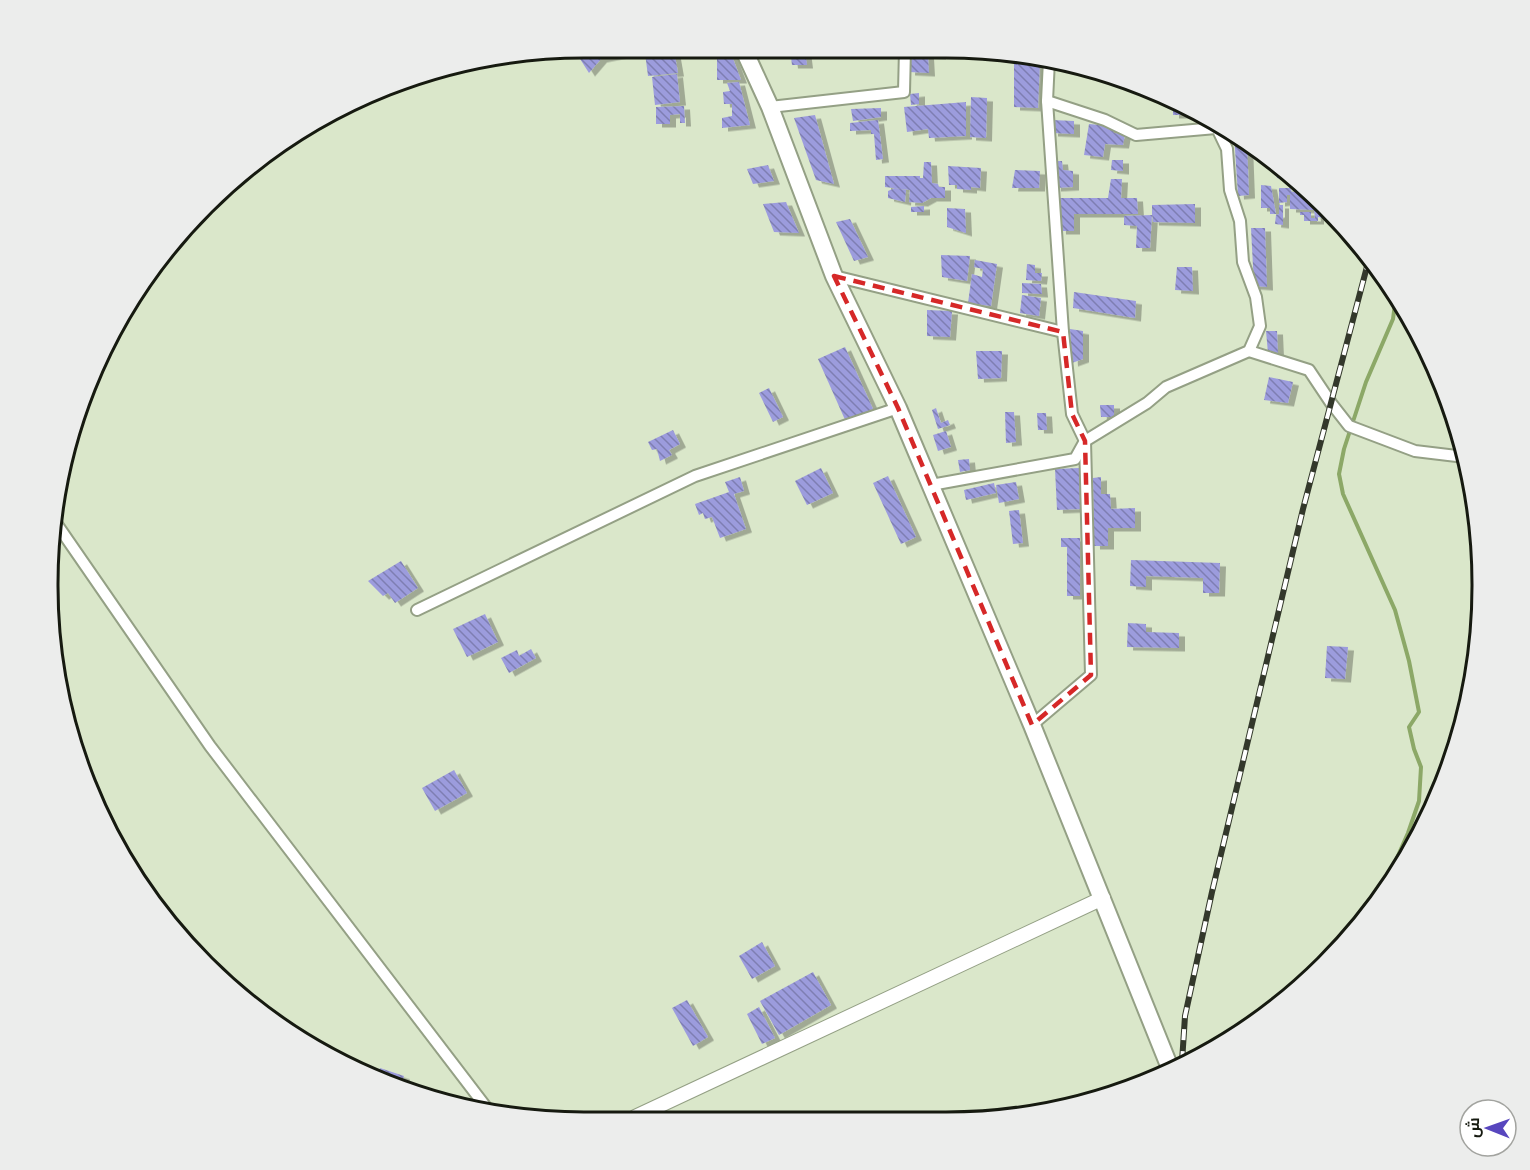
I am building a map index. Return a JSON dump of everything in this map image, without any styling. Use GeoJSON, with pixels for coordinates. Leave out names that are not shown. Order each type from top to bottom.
{"type":"FeatureCollection","features":[{"type":"Feature","properties":{"kind":"main road"},"geometry":{"type":"LineString","coordinates":[[748,58],[770,107],[834,276],[898,408],[1032,725],[1167,1062]]}},
{"type":"Feature","properties":{"kind":"street"},"geometry":{"type":"LineString","coordinates":[[770,107],[904,92],[905,58]]}},
{"type":"Feature","properties":{"kind":"street"},"geometry":{"type":"LineString","coordinates":[[1032,725],[1091,675],[1084,441],[1072,414],[1063,332],[1047,101],[1049,69]]}},
{"type":"Feature","properties":{"kind":"street"},"geometry":{"type":"LineString","coordinates":[[1047,101],[1104,120],[1136,135],[1206,128]]}},
{"type":"Feature","properties":{"kind":"street"},"geometry":{"type":"LineString","coordinates":[[1221,137],[1227,148],[1230,190],[1240,220],[1243,262],[1256,297],[1260,326],[1249,351]]}},
{"type":"Feature","properties":{"kind":"street"},"geometry":{"type":"LineString","coordinates":[[834,276],[1063,332]]}},
{"type":"Feature","properties":{"kind":"street"},"geometry":{"type":"LineString","coordinates":[[931,485],[1075,459],[1084,441],[1147,403],[1166,387],[1249,351],[1309,370],[1331,403],[1353,427],[1415,452],[1456,457]]}},
{"type":"Feature","properties":{"kind":"street"},"geometry":{"type":"LineString","coordinates":[[417,610],[696,476],[898,408]]}},
{"type":"Feature","properties":{"kind":"street"},"geometry":{"type":"LineString","coordinates":[[62,532],[210,746],[481,1101]]}},
{"type":"Feature","properties":{"kind":"street"},"geometry":{"type":"LineString","coordinates":[[646,1112],[1103,898]]}},
{"type":"Feature","properties":{"kind":"highlighted area"},"geometry":{"type":"Polygon","coordinates":[[[834,276],[1063,332],[1072,414],[1085,441],[1091,675],[1032,725],[898,408],[834,276]]]}},
{"type":"Feature","properties":{"kind":"building"},"geometry":{"type":"Polygon","coordinates":[[[580,58],[606,58],[601,59],[589,73],[580,58]]]}},
{"type":"Feature","properties":{"kind":"building"},"geometry":{"type":"Polygon","coordinates":[[[646,58],[675,58],[678,73],[648,76],[646,58]]]}},
{"type":"Feature","properties":{"kind":"building"},"geometry":{"type":"Polygon","coordinates":[[[717,58],[733,58],[741,80],[717,80],[717,58]]]}},
{"type":"Feature","properties":{"kind":"building"},"geometry":{"type":"Polygon","coordinates":[[[791,58],[806,58],[807,65],[792,65],[791,58]]]}},
{"type":"Feature","properties":{"kind":"building"},"geometry":{"type":"Polygon","coordinates":[[[910,58],[928,58],[929,73],[909,72],[910,58]]]}},
{"type":"Feature","properties":{"kind":"building"},"geometry":{"type":"Polygon","coordinates":[[[1014,63],[1040,68],[1038,108],[1014,107],[1014,63]]]}},
{"type":"Feature","properties":{"kind":"building"},"geometry":{"type":"Polygon","coordinates":[[[677,74],[680,102],[655,105],[652,77],[677,74]]]}},
{"type":"Feature","properties":{"kind":"building"},"geometry":{"type":"Polygon","coordinates":[[[739,82],[750,125],[722,128],[722,118],[732,116],[732,104],[724,104],[723,92],[730,91],[727,83],[739,82]]]}},
{"type":"Feature","properties":{"kind":"building"},"geometry":{"type":"Polygon","coordinates":[[[919,93],[919,104],[911,105],[910,94],[919,93]]]}},
{"type":"Feature","properties":{"kind":"building"},"geometry":{"type":"Polygon","coordinates":[[[971,97],[987,98],[986,138],[970,137],[971,97]]]}},
{"type":"Feature","properties":{"kind":"building"},"geometry":{"type":"Polygon","coordinates":[[[966,102],[966,136],[929,138],[928,129],[907,132],[904,107],[966,102]]]}},
{"type":"Feature","properties":{"kind":"building"},"geometry":{"type":"Polygon","coordinates":[[[684,106],[685,123],[680,123],[680,114],[670,115],[670,124],[656,124],[656,107],[684,106]]]}},
{"type":"Feature","properties":{"kind":"building"},"geometry":{"type":"Polygon","coordinates":[[[881,108],[881,117],[853,121],[851,109],[881,108]]]}},
{"type":"Feature","properties":{"kind":"building"},"geometry":{"type":"Polygon","coordinates":[[[815,115],[834,184],[816,180],[794,118],[815,115]]]}},
{"type":"Feature","properties":{"kind":"building"},"geometry":{"type":"Polygon","coordinates":[[[878,120],[883,159],[876,160],[874,134],[871,134],[871,130],[850,131],[850,123],[878,120]]]}},
{"type":"Feature","properties":{"kind":"building"},"geometry":{"type":"Polygon","coordinates":[[[1052,120],[1074,121],[1074,134],[1052,133],[1052,120]]]}},
{"type":"Feature","properties":{"kind":"building"},"geometry":{"type":"Polygon","coordinates":[[[1089,124],[1111,126],[1114,133],[1125,134],[1123,145],[1105,144],[1103,157],[1084,155],[1089,124]]]}},
{"type":"Feature","properties":{"kind":"building"},"geometry":{"type":"Polygon","coordinates":[[[1235,145],[1247,154],[1249,195],[1238,196],[1235,145]]]}},
{"type":"Feature","properties":{"kind":"building"},"geometry":{"type":"Polygon","coordinates":[[[1112,160],[1123,160],[1123,171],[1111,170],[1112,160]]]}},
{"type":"Feature","properties":{"kind":"building"},"geometry":{"type":"Polygon","coordinates":[[[1054,161],[1062,161],[1063,170],[1073,171],[1073,187],[1055,188],[1054,161]]]}},
{"type":"Feature","properties":{"kind":"building"},"geometry":{"type":"Polygon","coordinates":[[[924,162],[931,162],[932,183],[945,187],[945,198],[931,198],[922,203],[909,202],[910,190],[885,187],[885,176],[920,176],[923,178],[924,162]]]}},
{"type":"Feature","properties":{"kind":"building"},"geometry":{"type":"Polygon","coordinates":[[[768,165],[774,181],[753,184],[747,169],[768,165]]]}},
{"type":"Feature","properties":{"kind":"building"},"geometry":{"type":"Polygon","coordinates":[[[948,166],[981,168],[980,188],[957,189],[957,185],[949,185],[948,166]]]}},
{"type":"Feature","properties":{"kind":"building"},"geometry":{"type":"Polygon","coordinates":[[[1015,170],[1040,171],[1039,188],[1012,188],[1015,170]]]}},
{"type":"Feature","properties":{"kind":"building"},"geometry":{"type":"Polygon","coordinates":[[[1111,179],[1122,179],[1121,198],[1137,198],[1138,214],[1074,214],[1074,231],[1060,231],[1059,198],[1108,198],[1111,179]]]}},
{"type":"Feature","properties":{"kind":"building"},"geometry":{"type":"Polygon","coordinates":[[[1261,185],[1271,186],[1276,214],[1270,214],[1270,208],[1261,208],[1261,185]]]}},
{"type":"Feature","properties":{"kind":"building"},"geometry":{"type":"Polygon","coordinates":[[[895,188],[906,190],[905,202],[888,198],[888,191],[895,188]]]}},
{"type":"Feature","properties":{"kind":"building"},"geometry":{"type":"Polygon","coordinates":[[[1279,188],[1290,188],[1314,210],[1290,209],[1290,195],[1287,195],[1287,202],[1279,203],[1279,188]]]}},
{"type":"Feature","properties":{"kind":"building"},"geometry":{"type":"Polygon","coordinates":[[[786,202],[799,233],[774,232],[763,204],[786,202]]]}},
{"type":"Feature","properties":{"kind":"building"},"geometry":{"type":"Polygon","coordinates":[[[1195,204],[1195,223],[1153,222],[1152,205],[1195,204]]]}},
{"type":"Feature","properties":{"kind":"building"},"geometry":{"type":"Polygon","coordinates":[[[1279,205],[1283,205],[1283,225],[1275,224],[1276,215],[1279,214],[1279,205]]]}},
{"type":"Feature","properties":{"kind":"building"},"geometry":{"type":"Polygon","coordinates":[[[924,206],[924,212],[911,212],[911,207],[924,206]]]}},
{"type":"Feature","properties":{"kind":"building"},"geometry":{"type":"Polygon","coordinates":[[[947,208],[965,209],[966,233],[947,227],[947,208]]]}},
{"type":"Feature","properties":{"kind":"building"},"geometry":{"type":"Polygon","coordinates":[[[1314,210],[1322,218],[1318,217],[1318,221],[1304,221],[1304,215],[1300,215],[1300,212],[1311,212],[1311,218],[1315,218],[1314,210]]]}},
{"type":"Feature","properties":{"kind":"building"},"geometry":{"type":"Polygon","coordinates":[[[1152,215],[1150,248],[1136,248],[1137,226],[1124,225],[1124,216],[1152,215]]]}},
{"type":"Feature","properties":{"kind":"building"},"geometry":{"type":"Polygon","coordinates":[[[850,219],[868,257],[854,261],[836,222],[850,219]]]}},
{"type":"Feature","properties":{"kind":"building"},"geometry":{"type":"Polygon","coordinates":[[[1251,228],[1265,228],[1267,287],[1254,286],[1251,228]]]}},
{"type":"Feature","properties":{"kind":"building"},"geometry":{"type":"Polygon","coordinates":[[[941,255],[970,256],[967,281],[942,277],[941,255]]]}},
{"type":"Feature","properties":{"kind":"building"},"geometry":{"type":"Polygon","coordinates":[[[975,260],[997,264],[991,306],[968,303],[972,274],[982,277],[983,269],[974,267],[975,260]]]}},
{"type":"Feature","properties":{"kind":"building"},"geometry":{"type":"Polygon","coordinates":[[[1027,264],[1035,265],[1035,273],[1042,273],[1041,281],[1026,280],[1027,264]]]}},
{"type":"Feature","properties":{"kind":"building"},"geometry":{"type":"Polygon","coordinates":[[[1177,267],[1192,267],[1193,291],[1175,290],[1177,267]]]}},
{"type":"Feature","properties":{"kind":"building"},"geometry":{"type":"Polygon","coordinates":[[[1022,283],[1041,284],[1042,294],[1022,293],[1022,283]]]}},
{"type":"Feature","properties":{"kind":"building"},"geometry":{"type":"Polygon","coordinates":[[[1074,292],[1136,301],[1135,318],[1073,308],[1074,292]]]}},
{"type":"Feature","properties":{"kind":"building"},"geometry":{"type":"Polygon","coordinates":[[[1022,295],[1041,298],[1039,316],[1020,313],[1022,295]]]}},
{"type":"Feature","properties":{"kind":"building"},"geometry":{"type":"Polygon","coordinates":[[[927,310],[952,311],[950,337],[927,336],[927,310]]]}},
{"type":"Feature","properties":{"kind":"building"},"geometry":{"type":"Polygon","coordinates":[[[1070,329],[1083,331],[1083,359],[1072,363],[1070,329]]]}},
{"type":"Feature","properties":{"kind":"building"},"geometry":{"type":"Polygon","coordinates":[[[1266,331],[1277,331],[1278,354],[1268,353],[1266,331]]]}},
{"type":"Feature","properties":{"kind":"building"},"geometry":{"type":"Polygon","coordinates":[[[845,347],[873,409],[846,422],[818,359],[845,347]]]}},
{"type":"Feature","properties":{"kind":"building"},"geometry":{"type":"Polygon","coordinates":[[[976,351],[1002,351],[1001,378],[978,379],[976,351]]]}},
{"type":"Feature","properties":{"kind":"building"},"geometry":{"type":"Polygon","coordinates":[[[1269,377],[1293,382],[1288,403],[1264,400],[1269,377]]]}},
{"type":"Feature","properties":{"kind":"building"},"geometry":{"type":"Polygon","coordinates":[[[769,388],[783,417],[773,422],[759,393],[769,388]]]}},
{"type":"Feature","properties":{"kind":"building"},"geometry":{"type":"Polygon","coordinates":[[[1100,405],[1114,405],[1114,417],[1101,417],[1100,405]]]}},
{"type":"Feature","properties":{"kind":"building"},"geometry":{"type":"Polygon","coordinates":[[[936,408],[941,423],[948,420],[950,425],[938,429],[932,410],[936,408]]]}},
{"type":"Feature","properties":{"kind":"building"},"geometry":{"type":"Polygon","coordinates":[[[1005,412],[1014,412],[1016,442],[1006,443],[1005,412]]]}},
{"type":"Feature","properties":{"kind":"building"},"geometry":{"type":"Polygon","coordinates":[[[1037,413],[1046,413],[1047,430],[1038,430],[1037,413]]]}},
{"type":"Feature","properties":{"kind":"building"},"geometry":{"type":"Polygon","coordinates":[[[673,430],[680,444],[669,450],[672,455],[660,461],[657,449],[652,450],[648,442],[673,430]]]}},
{"type":"Feature","properties":{"kind":"building"},"geometry":{"type":"Polygon","coordinates":[[[946,431],[951,447],[938,451],[933,435],[946,431]]]}},
{"type":"Feature","properties":{"kind":"building"},"geometry":{"type":"Polygon","coordinates":[[[969,459],[970,470],[960,472],[958,460],[969,459]]]}},
{"type":"Feature","properties":{"kind":"building"},"geometry":{"type":"Polygon","coordinates":[[[821,468],[833,493],[807,505],[795,481],[821,468]]]}},
{"type":"Feature","properties":{"kind":"building"},"geometry":{"type":"Polygon","coordinates":[[[1079,468],[1080,509],[1057,510],[1055,469],[1079,468]]]}},
{"type":"Feature","properties":{"kind":"building"},"geometry":{"type":"Polygon","coordinates":[[[888,476],[916,537],[901,544],[873,483],[888,476]]]}},
{"type":"Feature","properties":{"kind":"building"},"geometry":{"type":"Polygon","coordinates":[[[740,477],[744,491],[734,494],[746,529],[720,538],[712,517],[705,519],[703,513],[699,515],[695,504],[729,492],[725,482],[740,477]]]}},
{"type":"Feature","properties":{"kind":"building"},"geometry":{"type":"Polygon","coordinates":[[[1101,477],[1101,494],[1110,494],[1111,509],[1135,508],[1135,528],[1108,528],[1108,546],[1094,546],[1093,478],[1101,477]]]}},
{"type":"Feature","properties":{"kind":"building"},"geometry":{"type":"Polygon","coordinates":[[[1016,482],[1019,499],[999,503],[996,485],[1016,482]]]}},
{"type":"Feature","properties":{"kind":"building"},"geometry":{"type":"Polygon","coordinates":[[[994,483],[996,493],[966,500],[964,490],[994,483]]]}},
{"type":"Feature","properties":{"kind":"building"},"geometry":{"type":"Polygon","coordinates":[[[1019,510],[1023,543],[1013,544],[1009,511],[1019,510]]]}},
{"type":"Feature","properties":{"kind":"building"},"geometry":{"type":"Polygon","coordinates":[[[1061,538],[1080,538],[1080,596],[1067,596],[1067,547],[1061,547],[1061,538]]]}},
{"type":"Feature","properties":{"kind":"building"},"geometry":{"type":"Polygon","coordinates":[[[1131,560],[1220,563],[1219,593],[1203,593],[1203,578],[1146,576],[1146,587],[1130,586],[1131,560]]]}},
{"type":"Feature","properties":{"kind":"building"},"geometry":{"type":"Polygon","coordinates":[[[401,561],[418,588],[395,603],[388,593],[383,596],[368,581],[401,561]]]}},
{"type":"Feature","properties":{"kind":"building"},"geometry":{"type":"Polygon","coordinates":[[[485,614],[498,642],[467,657],[453,629],[485,614]]]}},
{"type":"Feature","properties":{"kind":"building"},"geometry":{"type":"Polygon","coordinates":[[[1128,623],[1146,624],[1146,632],[1179,633],[1179,648],[1127,647],[1128,623]]]}},
{"type":"Feature","properties":{"kind":"building"},"geometry":{"type":"Polygon","coordinates":[[[1327,646],[1348,647],[1345,679],[1325,678],[1327,646]]]}},
{"type":"Feature","properties":{"kind":"building"},"geometry":{"type":"Polygon","coordinates":[[[531,649],[536,658],[509,673],[501,658],[517,650],[519,656],[531,649]]]}},
{"type":"Feature","properties":{"kind":"building"},"geometry":{"type":"Polygon","coordinates":[[[454,770],[467,793],[435,811],[422,788],[454,770]]]}},
{"type":"Feature","properties":{"kind":"building"},"geometry":{"type":"Polygon","coordinates":[[[762,942],[775,966],[752,979],[739,956],[762,942]]]}},
{"type":"Feature","properties":{"kind":"building"},"geometry":{"type":"Polygon","coordinates":[[[813,972],[831,1005],[779,1035],[760,1001],[813,972]]]}},
{"type":"Feature","properties":{"kind":"building"},"geometry":{"type":"Polygon","coordinates":[[[687,1000],[708,1037],[693,1046],[672,1008],[687,1000]]]}},
{"type":"Feature","properties":{"kind":"building"},"geometry":{"type":"Polygon","coordinates":[[[759,1007],[775,1038],[762,1044],[747,1014],[759,1007]]]}},
{"type":"Feature","properties":{"kind":"building"},"geometry":{"type":"Polygon","coordinates":[[[380,1069],[404,1076],[403,1079],[384,1071],[380,1069]]]}},
{"type":"Feature","properties":{"kind":"waterway"},"geometry":{"type":"LineString","coordinates":[[1394,311],[1393,319],[1366,382],[1344,449],[1339,474],[1343,494],[1395,610],[1409,661],[1419,712],[1409,727],[1421,767],[1419,801],[1403,844]]}},
{"type":"Feature","properties":{"kind":"railway"},"geometry":{"type":"LineString","coordinates":[[1182,1055],[1185,1016],[1212,892],[1303,509],[1366,269]]}}]}
